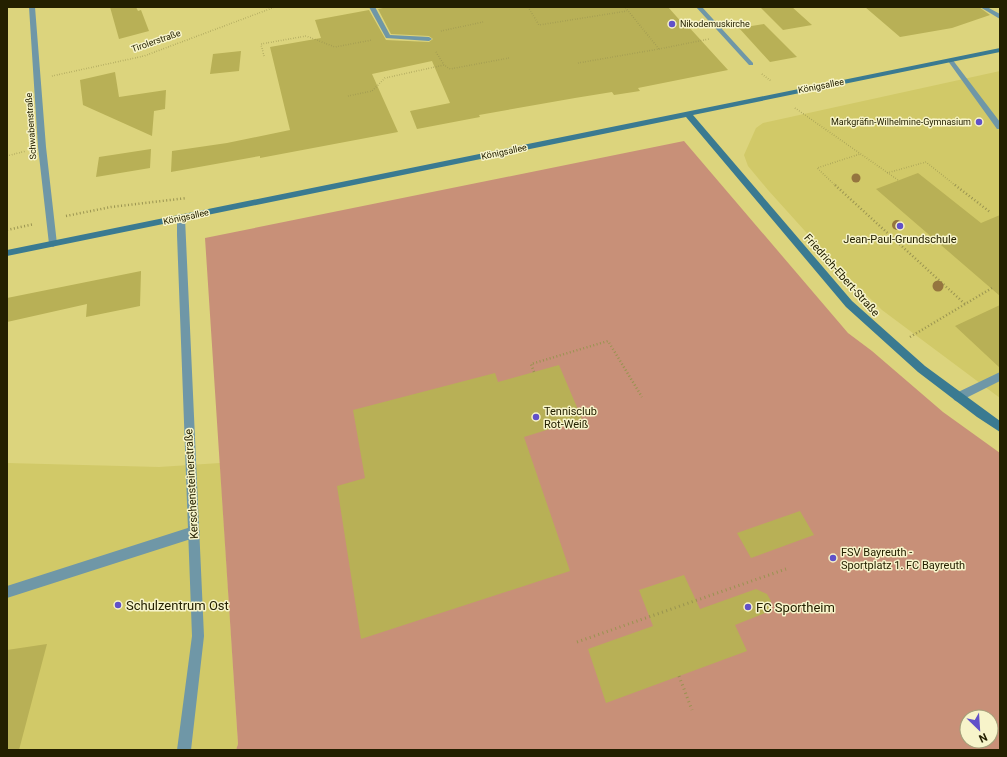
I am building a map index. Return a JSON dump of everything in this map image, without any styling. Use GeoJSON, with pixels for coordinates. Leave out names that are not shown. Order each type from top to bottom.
{"type":"FeatureCollection","features":[{"type":"Feature","properties":{"kind":"main road","name":"Königsallee"},"geometry":{"type":"LineString","coordinates":[[7,253],[1000,50]]}},
{"type":"Feature","properties":{"kind":"main road","name":"Friedrich-Ebert-Straße"},"geometry":{"type":"LineString","coordinates":[[688,114],[849,304],[870,325],[958,397],[1000,428]]}},
{"type":"Feature","properties":{"kind":"street","name":"Schwabenstraße"},"geometry":{"type":"LineString","coordinates":[[32,7],[42,147],[53,244]]}},
{"type":"Feature","properties":{"kind":"street"},"geometry":{"type":"LineString","coordinates":[[372,7],[388,36],[428,39]]}},
{"type":"Feature","properties":{"kind":"street"},"geometry":{"type":"LineString","coordinates":[[699,7],[751,64]]}},
{"type":"Feature","properties":{"kind":"street"},"geometry":{"type":"LineString","coordinates":[[983,7],[1000,17]]}},
{"type":"Feature","properties":{"kind":"street"},"geometry":{"type":"LineString","coordinates":[[950,60],[1000,127]]}},
{"type":"Feature","properties":{"kind":"street","name":"Kerschensteinerstraße"},"geometry":{"type":"LineString","coordinates":[[182,218],[181,235],[198,636],[184,750]]}},
{"type":"Feature","properties":{"kind":"street"},"geometry":{"type":"LineString","coordinates":[[958,397],[1000,376]]}},
{"type":"Feature","properties":{"kind":"street"},"geometry":{"type":"LineString","coordinates":[[7,592],[194,532]]}},
{"type":"Feature","properties":{"kind":"path","name":"Tirolerstraße"},"geometry":{"type":"LineString","coordinates":[[38,79],[144,56],[275,7]]}},
{"type":"Feature","properties":{"kind":"path"},"geometry":{"type":"LineString","coordinates":[[528,7],[539,25],[628,11]]}},
{"type":"Feature","properties":{"kind":"path"},"geometry":{"type":"LineString","coordinates":[[625,7],[659,49]]}},
{"type":"Feature","properties":{"kind":"path"},"geometry":{"type":"LineString","coordinates":[[483,22],[434,32],[428,39],[444,66],[450,69],[509,58]]}},
{"type":"Feature","properties":{"kind":"path"},"geometry":{"type":"LineString","coordinates":[[264,56],[261,44],[306,36],[335,47],[388,36]]}},
{"type":"Feature","properties":{"kind":"path"},"geometry":{"type":"LineString","coordinates":[[578,63],[725,36]]}},
{"type":"Feature","properties":{"kind":"path"},"geometry":{"type":"LineString","coordinates":[[751,64],[784,94]]}},
{"type":"Feature","properties":{"kind":"path"},"geometry":{"type":"LineString","coordinates":[[348,96],[372,90],[385,78],[444,66]]}},
{"type":"Feature","properties":{"kind":"path"},"geometry":{"type":"LineString","coordinates":[[795,107],[898,180]]}},
{"type":"Feature","properties":{"kind":"path"},"geometry":{"type":"LineString","coordinates":[[860,154],[817,168],[965,304]]}},
{"type":"Feature","properties":{"kind":"path"},"geometry":{"type":"LineString","coordinates":[[887,173],[926,162],[990,212]]}},
{"type":"Feature","properties":{"kind":"path"},"geometry":{"type":"LineString","coordinates":[[7,230],[50,219],[111,207],[192,198]]}},
{"type":"Feature","properties":{"kind":"path"},"geometry":{"type":"LineString","coordinates":[[910,337],[992,288]]}},
{"type":"Feature","properties":{"kind":"path"},"geometry":{"type":"LineString","coordinates":[[534,372],[531,364],[608,342],[642,397]]}},
{"type":"Feature","properties":{"kind":"path"},"geometry":{"type":"LineString","coordinates":[[577,642],[786,569]]}},
{"type":"Feature","properties":{"kind":"path"},"geometry":{"type":"LineString","coordinates":[[680,676],[692,710]]}},
{"type":"Feature","properties":{"kind":"shaded area","name":"Jean-Paul-Grundschule"},"geometry":{"type":"Polygon","coordinates":[[[1000,71],[1000,398],[882,310],[832,261],[768,190],[748,166],[744,155],[756,128],[763,123],[1000,71]]]}},
{"type":"Feature","properties":{"kind":"shaded area","name":"Tennisclub Rot-Weiß"},"geometry":{"type":"Polygon","coordinates":[[[684,141],[848,333],[872,351],[943,412],[1000,453],[1000,750],[236,750],[238,744],[205,238],[684,141]]]}},
{"type":"Feature","properties":{"kind":"shaded area","name":"Schulzentrum Ost"},"geometry":{"type":"Polygon","coordinates":[[[7,463],[159,467],[220,463],[238,744],[236,750],[7,750],[7,463]]]}},
{"type":"Feature","properties":{"kind":"building"},"geometry":{"type":"Polygon","coordinates":[[[110,7],[136,7],[138,11],[141,10],[149,31],[119,39],[110,7]]]}},
{"type":"Feature","properties":{"kind":"building"},"geometry":{"type":"Polygon","coordinates":[[[388,7],[668,7],[684,25],[687,25],[728,70],[638,88],[640,91],[614,95],[612,92],[575,98],[479,115],[480,117],[417,129],[410,111],[450,103],[432,61],[372,74],[398,132],[260,158],[260,156],[171,172],[172,151],[227,143],[290,130],[270,47],[321,38],[315,20],[369,10],[386,40],[429,42],[433,39],[429,36],[391,34],[378,9],[388,7]]]}},
{"type":"Feature","properties":{"kind":"building"},"geometry":{"type":"Polygon","coordinates":[[[760,7],[792,7],[812,25],[783,30],[760,7]]]}},
{"type":"Feature","properties":{"kind":"building"},"geometry":{"type":"Polygon","coordinates":[[[865,7],[979,7],[990,15],[952,28],[900,37],[865,7]]]}},
{"type":"Feature","properties":{"kind":"building"},"geometry":{"type":"Polygon","coordinates":[[[764,24],[797,57],[770,62],[739,28],[764,24]]]}},
{"type":"Feature","properties":{"kind":"building"},"geometry":{"type":"Polygon","coordinates":[[[241,51],[239,71],[210,74],[213,54],[241,51]]]}},
{"type":"Feature","properties":{"kind":"building"},"geometry":{"type":"Polygon","coordinates":[[[115,72],[119,97],[166,90],[165,109],[154,111],[152,136],[83,105],[80,80],[115,72]]]}},
{"type":"Feature","properties":{"kind":"building"},"geometry":{"type":"Polygon","coordinates":[[[151,149],[150,168],[96,177],[99,157],[151,149]]]}},
{"type":"Feature","properties":{"kind":"building"},"geometry":{"type":"Polygon","coordinates":[[[918,173],[981,223],[1000,215],[1000,296],[876,189],[918,173]]]}},
{"type":"Feature","properties":{"kind":"building"},"geometry":{"type":"Polygon","coordinates":[[[141,271],[140,306],[86,317],[87,304],[7,322],[7,298],[141,271]]]}},
{"type":"Feature","properties":{"kind":"building"},"geometry":{"type":"Polygon","coordinates":[[[1000,305],[1000,368],[955,326],[1000,305]]]}},
{"type":"Feature","properties":{"kind":"building"},"geometry":{"type":"Polygon","coordinates":[[[559,365],[582,419],[524,437],[570,571],[361,639],[337,486],[365,478],[353,410],[495,373],[498,382],[559,365]]]}},
{"type":"Feature","properties":{"kind":"building"},"geometry":{"type":"Polygon","coordinates":[[[800,511],[814,535],[751,558],[737,533],[800,511]]]}},
{"type":"Feature","properties":{"kind":"building"},"geometry":{"type":"Polygon","coordinates":[[[684,575],[700,609],[756,589],[767,594],[771,601],[770,611],[735,625],[747,651],[606,703],[588,649],[653,626],[639,590],[684,575]]]}},
{"type":"Feature","properties":{"kind":"building"},"geometry":{"type":"Polygon","coordinates":[[[47,644],[19,750],[7,750],[7,650],[47,644]]]}},
{"type":"Feature","properties":{"kind":"place","name":"Nikodemuskirche"},"geometry":{"type":"Point","coordinates":[672,24]}},
{"type":"Feature","properties":{"kind":"place","name":"Markgräfin-Wilhelmine-Gymnasium"},"geometry":{"type":"Point","coordinates":[979,122]}},
{"type":"Feature","properties":{"kind":"place","name":"Jean-Paul-Grundschule"},"geometry":{"type":"Point","coordinates":[900,226]}},
{"type":"Feature","properties":{"kind":"place","name":"Tennisclub Rot-Weiß"},"geometry":{"type":"Point","coordinates":[536,417]}},
{"type":"Feature","properties":{"kind":"place","name":"FSV Bayreuth - Sportplatz 1. FC Bayreuth"},"geometry":{"type":"Point","coordinates":[833,558]}},
{"type":"Feature","properties":{"kind":"place","name":"Schulzentrum Ost"},"geometry":{"type":"Point","coordinates":[118,605]}},
{"type":"Feature","properties":{"kind":"place","name":"FC Sportheim"},"geometry":{"type":"Point","coordinates":[748,607]}}]}
